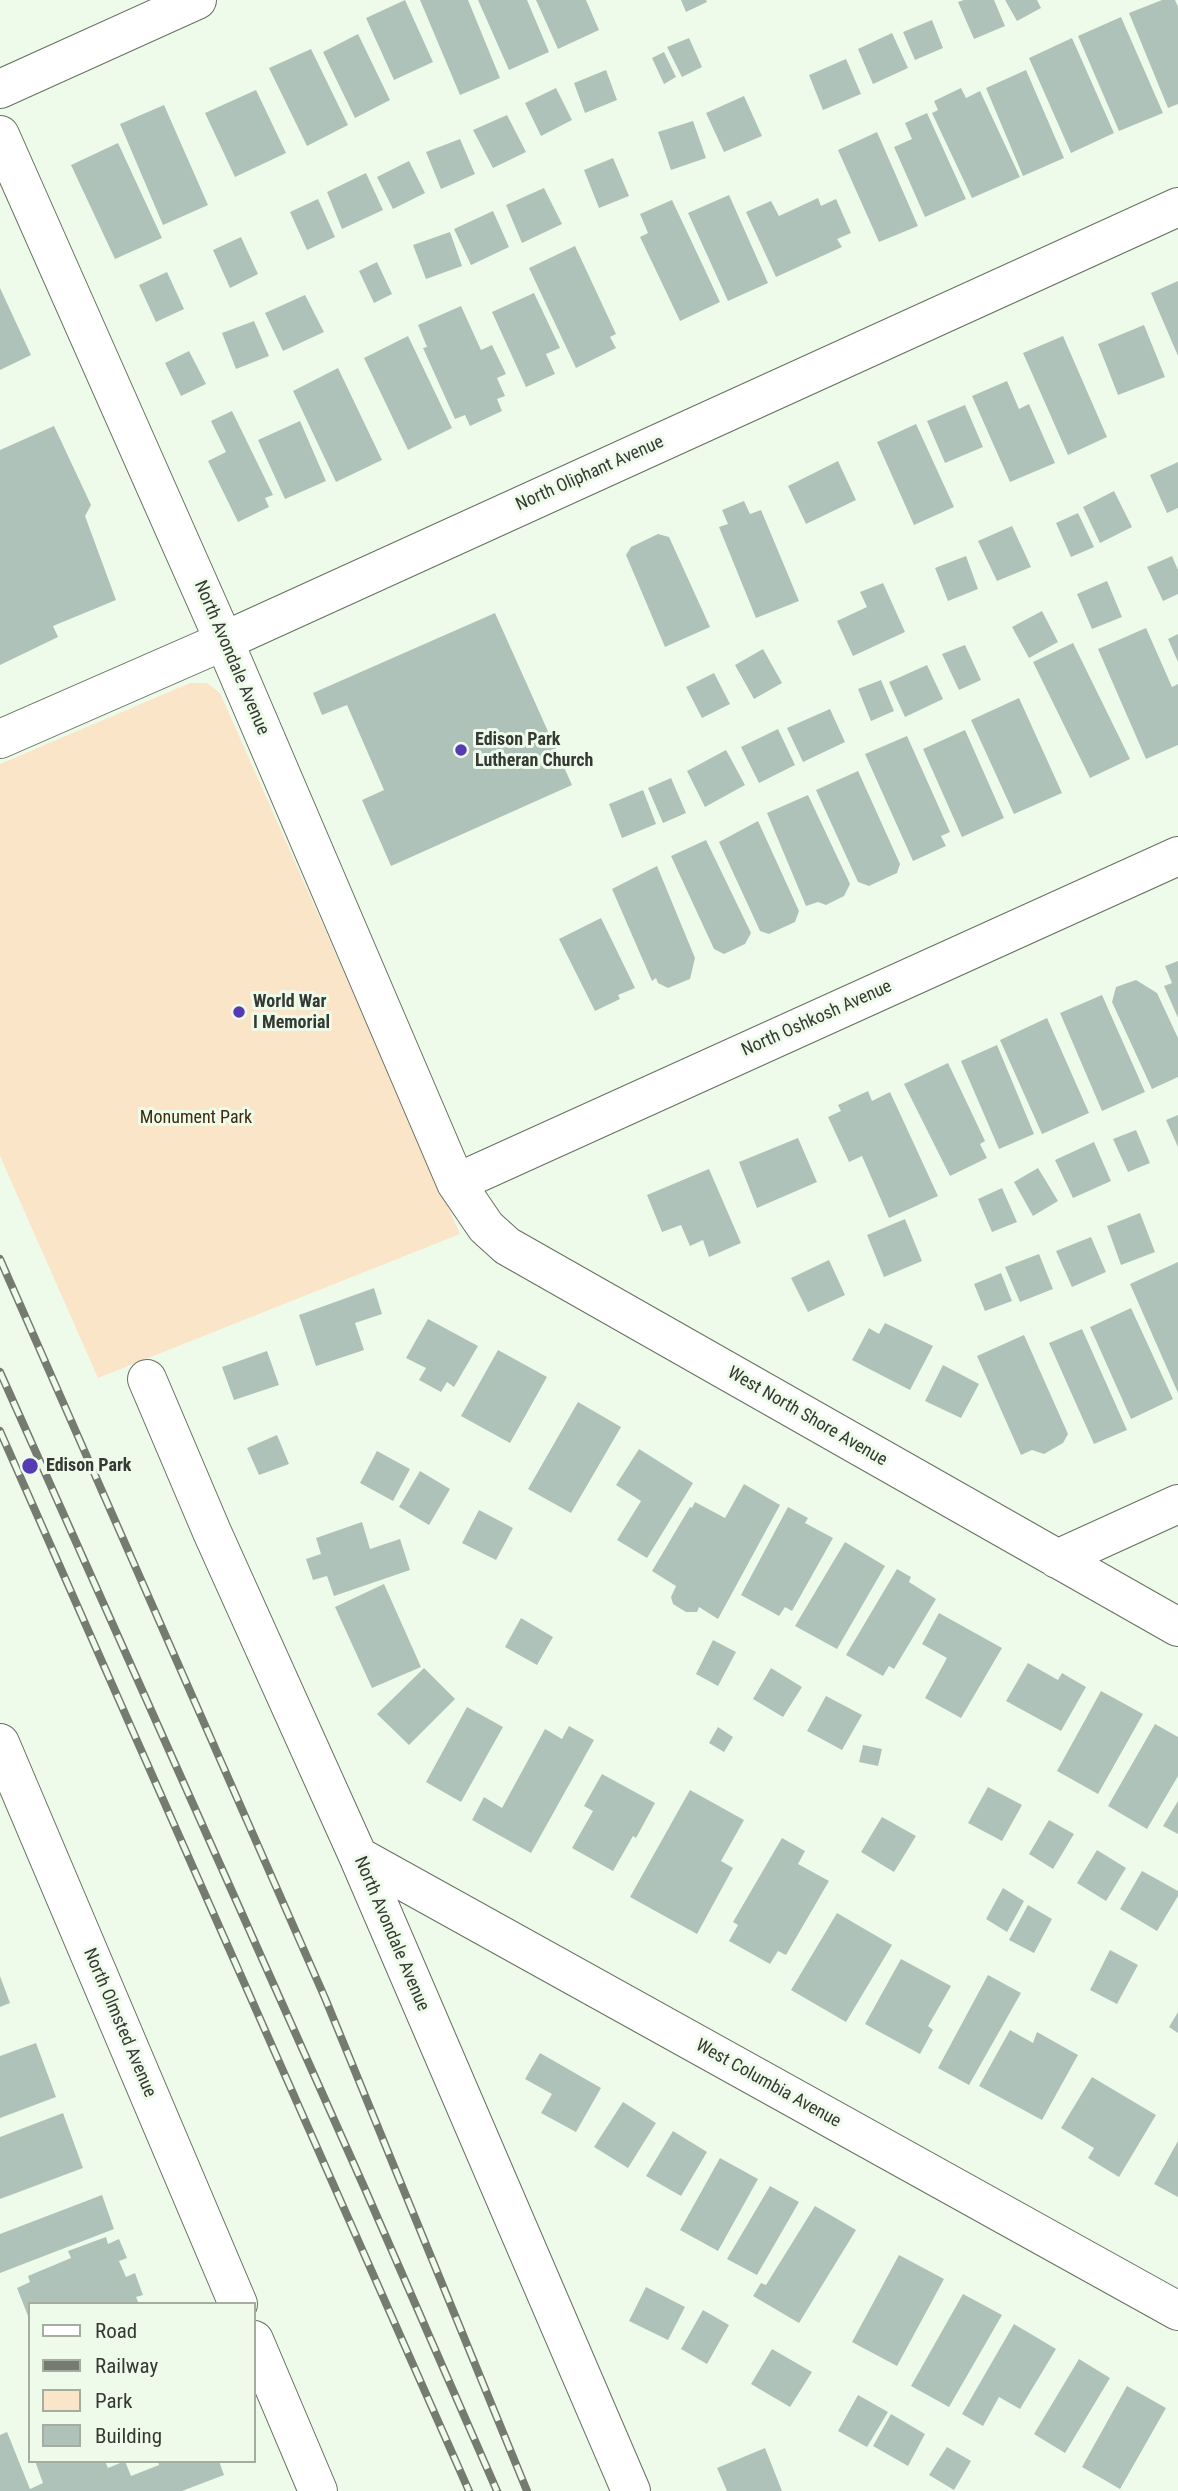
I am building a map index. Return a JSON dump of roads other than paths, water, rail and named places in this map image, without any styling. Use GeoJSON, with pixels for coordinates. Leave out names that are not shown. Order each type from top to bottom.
{"type":"FeatureCollection","features":[{"type":"Feature","properties":{"kind":"street"},"geometry":{"type":"LineString","coordinates":[[0,89],[197,0]]}},
{"type":"Feature","properties":{"kind":"street","name":"North Avondale Avenue"},"geometry":{"type":"LineString","coordinates":[[0,135],[225,641],[456,1183]]}},
{"type":"Feature","properties":{"kind":"street","name":"North Oliphant Avenue"},"geometry":{"type":"LineString","coordinates":[[0,739],[225,641],[1178,207]]}},
{"type":"Feature","properties":{"kind":"street","name":"North Oshkosh Avenue"},"geometry":{"type":"LineString","coordinates":[[456,1183],[1178,856]]}},
{"type":"Feature","properties":{"kind":"street","name":"West North Shore Avenue"},"geometry":{"type":"LineString","coordinates":[[456,1183],[486,1227],[507,1247],[1178,1627]]}},
{"type":"Feature","properties":{"kind":"street","name":"North Avondale Avenue"},"geometry":{"type":"LineString","coordinates":[[146,1379],[358,1856],[631,2491]]}},
{"type":"Feature","properties":{"kind":"street"},"geometry":{"type":"LineString","coordinates":[[1057,1559],[1178,1504]]}},
{"type":"Feature","properties":{"kind":"street","name":"North Olmsted Avenue"},"geometry":{"type":"LineString","coordinates":[[0,1743],[238,2302]]}},
{"type":"Feature","properties":{"kind":"street","name":"West Columbia Avenue"},"geometry":{"type":"LineString","coordinates":[[358,1856],[1178,2311]]}},
{"type":"Feature","properties":{"kind":"street"},"geometry":{"type":"LineString","coordinates":[[256,2345],[315,2490]]}},
{"type":"Feature","properties":{"kind":"railway"},"geometry":{"type":"LineString","coordinates":[[0,1259],[325,1998],[527,2491]]}},
{"type":"Feature","properties":{"kind":"railway"},"geometry":{"type":"LineString","coordinates":[[0,1372],[497,2491]]}},
{"type":"Feature","properties":{"kind":"railway"},"geometry":{"type":"LineString","coordinates":[[0,1431],[469,2491]]}},
{"type":"Feature","properties":{"kind":"place","name":"Edison Park Lutheran Church"},"geometry":{"type":"Point","coordinates":[461,750]}},
{"type":"Feature","properties":{"kind":"place","name":"World War I Memorial"},"geometry":{"type":"Point","coordinates":[239,1012]}},
{"type":"Feature","properties":{"kind":"place","name":"Edison Park"},"geometry":{"type":"Point","coordinates":[30,1466]}},
{"type":"Feature","properties":{"kind":"park label","name":"Monument Park"},"geometry":{"type":"Point","coordinates":[196,1118]}}]}
